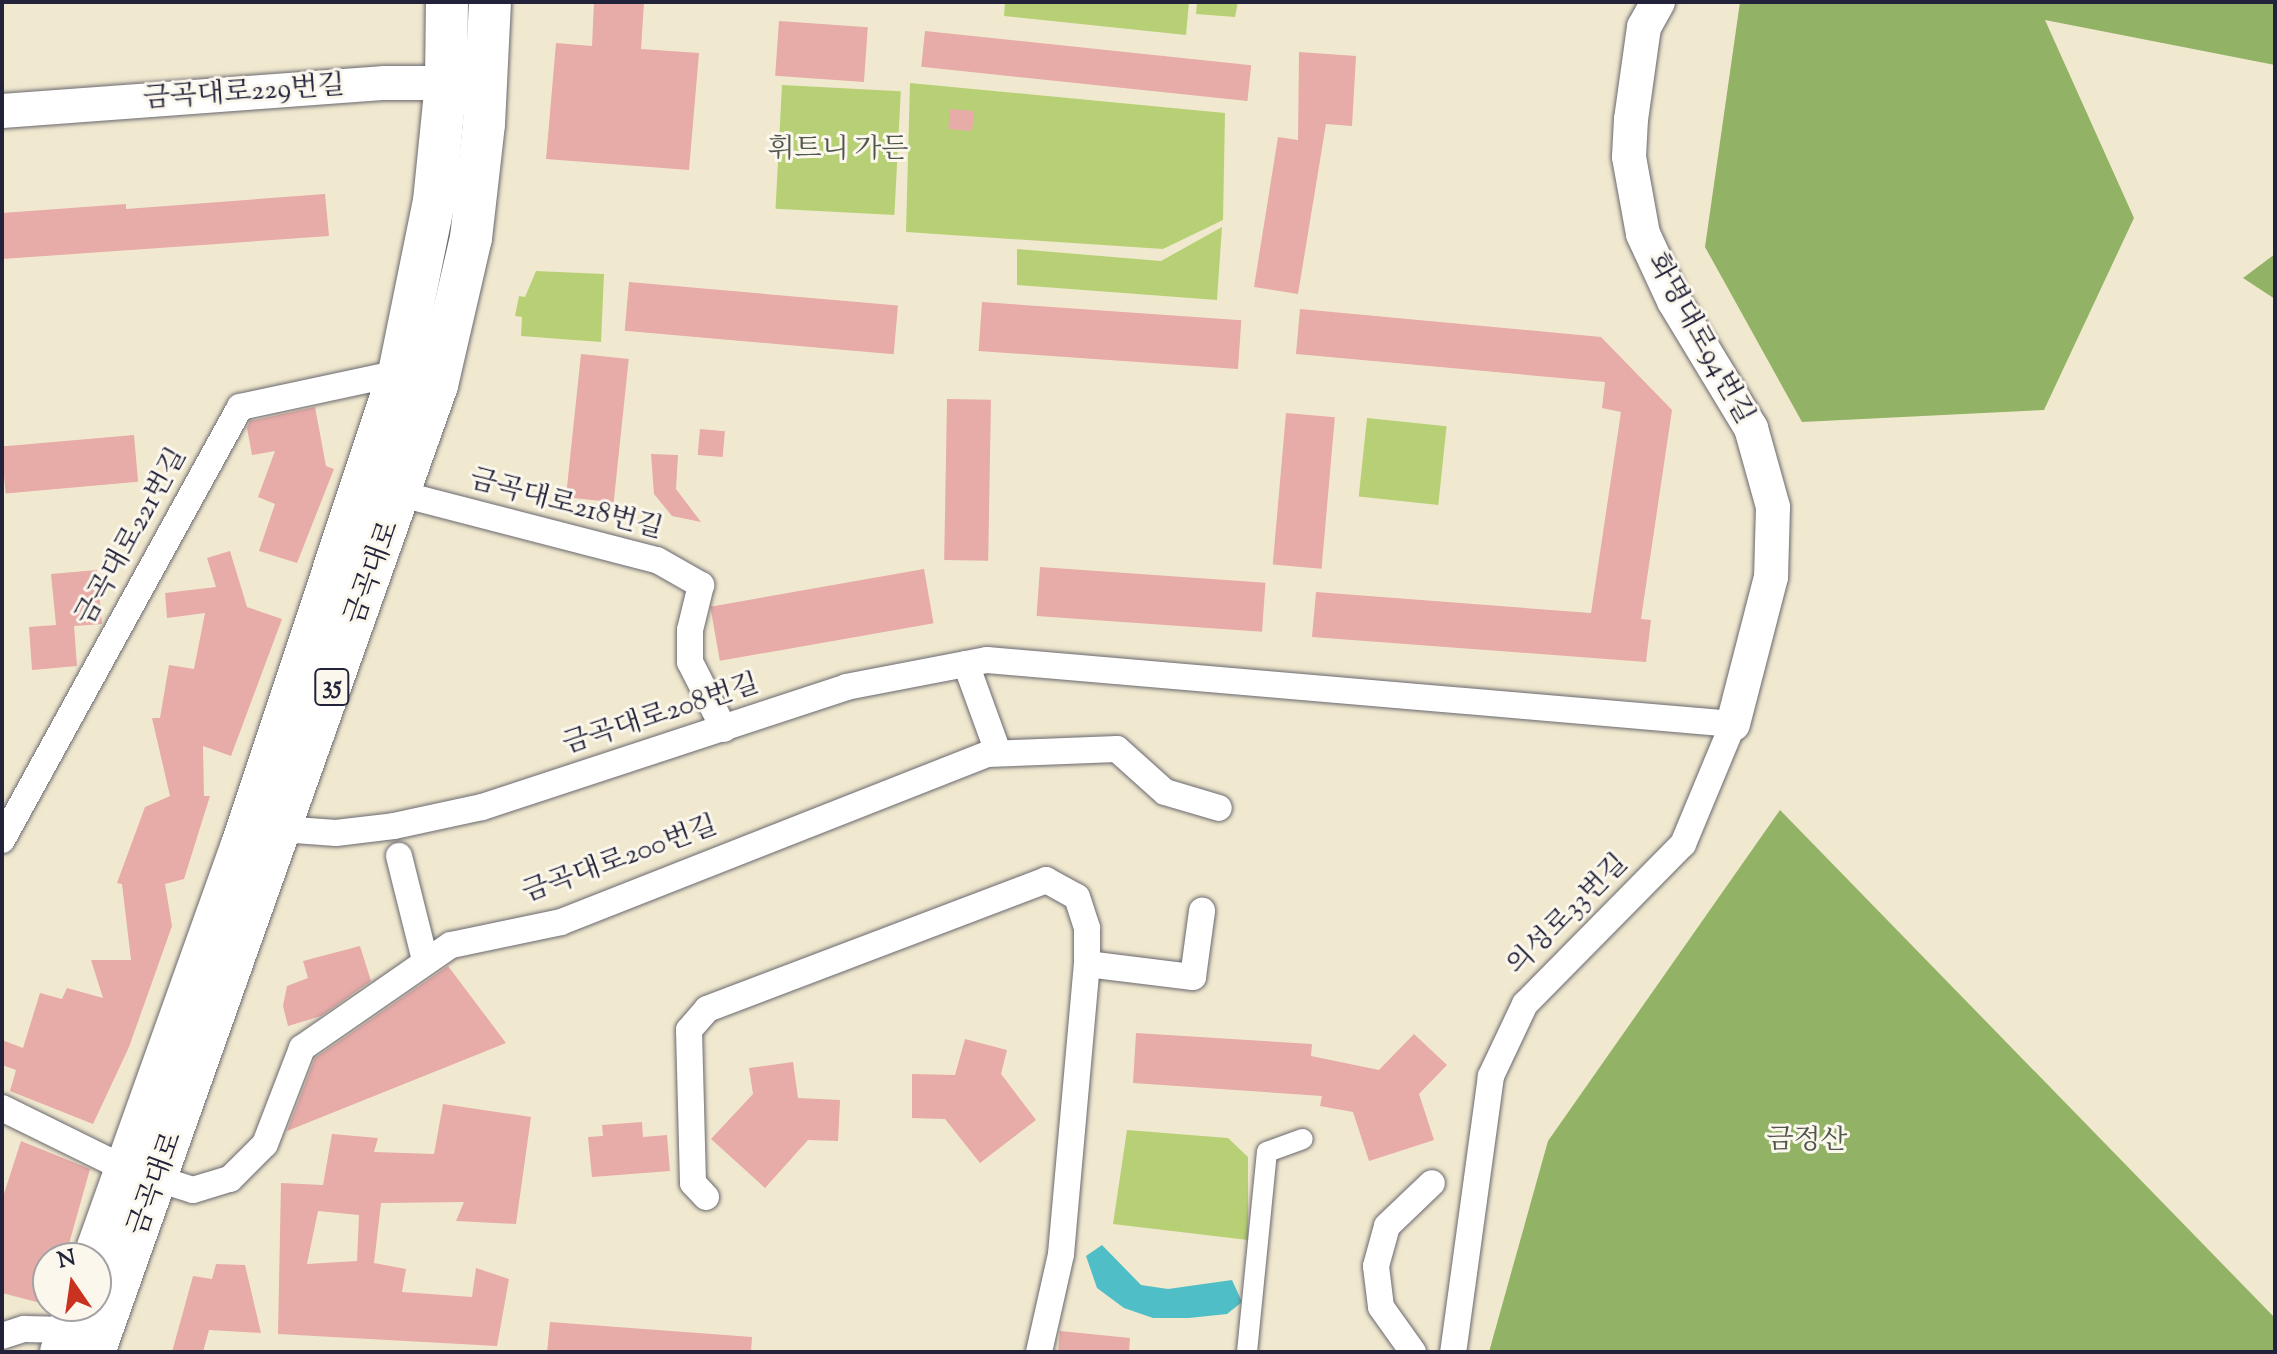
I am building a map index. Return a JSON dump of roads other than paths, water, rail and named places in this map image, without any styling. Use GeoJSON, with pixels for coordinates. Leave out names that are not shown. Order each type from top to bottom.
{"type":"FeatureCollection","features":[{"type":"Feature","properties":{"kind":"main road","name":"금곡대로"},"geometry":{"type":"LineString","coordinates":[[75,1335],[281,829],[437,385],[471,238],[466,83],[447,2]]}},
{"type":"Feature","properties":{"kind":"main road","name":"금곡대로"},"geometry":{"type":"LineString","coordinates":[[103,1242],[141,1174],[241,848],[399,373],[434,201],[490,2]]}},
{"type":"Feature","properties":{"kind":"street","name":"화명대로94번길"},"geometry":{"type":"LineString","coordinates":[[1658,2],[1644,27],[1631,119],[1629,157],[1643,234],[1674,301],[1751,428],[1773,507],[1771,577],[1733,724]]}},
{"type":"Feature","properties":{"kind":"street","name":"금곡대로229번길"},"geometry":{"type":"LineString","coordinates":[[2,111],[466,83]]}},
{"type":"Feature","properties":{"kind":"street","name":"금곡대로221번길"},"geometry":{"type":"LineString","coordinates":[[2,840],[240,407],[399,373]]}},
{"type":"Feature","properties":{"kind":"street","name":"금곡대로218번길"},"geometry":{"type":"LineString","coordinates":[[401,494],[657,560],[701,585],[690,630],[690,662],[724,729]]}},
{"type":"Feature","properties":{"kind":"street","name":"금곡대로208번길"},"geometry":{"type":"LineString","coordinates":[[281,829],[336,833],[482,807],[846,687],[987,660],[1733,724]]}},
{"type":"Feature","properties":{"kind":"street"},"geometry":{"type":"LineString","coordinates":[[966,664],[998,752]]}},
{"type":"Feature","properties":{"kind":"street","name":"의성로33번길"},"geometry":{"type":"LineString","coordinates":[[1453,1352],[1491,1076],[1525,1004],[1683,844],[1733,724]]}},
{"type":"Feature","properties":{"kind":"street","name":"금곡대로200번길"},"geometry":{"type":"LineString","coordinates":[[2,1108],[141,1174],[193,1190],[230,1179],[265,1144],[302,1048],[425,960],[451,945],[561,922],[998,752],[1117,749],[1165,792],[1219,808]]}},
{"type":"Feature","properties":{"kind":"street"},"geometry":{"type":"LineString","coordinates":[[399,856],[425,960]]}},
{"type":"Feature","properties":{"kind":"street"},"geometry":{"type":"LineString","coordinates":[[706,1197],[693,1183],[689,1030],[707,1009],[1046,880],[1077,897],[1087,928],[1087,964],[1061,1254],[1039,1352]]}},
{"type":"Feature","properties":{"kind":"street"},"geometry":{"type":"LineString","coordinates":[[1087,964],[1193,977],[1202,911]]}},
{"type":"Feature","properties":{"kind":"street"},"geometry":{"type":"LineString","coordinates":[[1247,1352],[1267,1152],[1303,1139]]}},
{"type":"Feature","properties":{"kind":"street"},"geometry":{"type":"LineString","coordinates":[[1413,1352],[1381,1307],[1376,1266],[1387,1226],[1432,1183]]}},
{"type":"Feature","properties":{"kind":"street"},"geometry":{"type":"LineString","coordinates":[[2,1336],[24,1329],[75,1335]]}},
{"type":"Feature","properties":{"kind":"water"},"geometry":{"type":"Polygon","coordinates":[[[1102,1245],[1141,1285],[1168,1289],[1232,1280],[1242,1302],[1227,1314],[1189,1318],[1153,1318],[1124,1308],[1097,1288],[1086,1256],[1102,1245]]]}},
{"type":"Feature","properties":{"kind":"park label","name":"휘트니 가든"},"geometry":{"type":"Point","coordinates":[838,150]}},
{"type":"Feature","properties":{"kind":"park label","name":"금정산"},"geometry":{"type":"Point","coordinates":[1807,1141]}}]}
